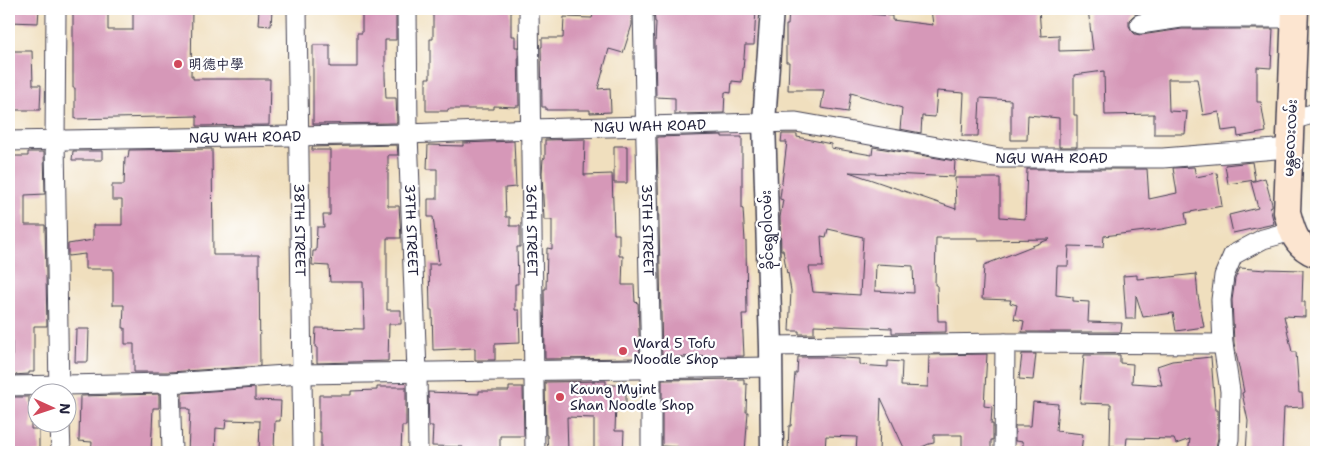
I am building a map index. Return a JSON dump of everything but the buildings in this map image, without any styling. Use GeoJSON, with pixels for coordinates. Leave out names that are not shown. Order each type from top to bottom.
{"type":"FeatureCollection","features":[{"type":"Feature","properties":{"kind":"main road","name":"မန္တလေးလမ်း"},"geometry":{"type":"LineString","coordinates":[[1292,231],[1287,212],[1295,13]]}},
{"type":"Feature","properties":{"kind":"main road"},"geometry":{"type":"LineString","coordinates":[[1292,231],[1300,244],[1316,254]]}},
{"type":"Feature","properties":{"kind":"street"},"geometry":{"type":"LineString","coordinates":[[56,9],[55,141],[59,384]]}},
{"type":"Feature","properties":{"kind":"street","name":"38TH STREET"},"geometry":{"type":"LineString","coordinates":[[297,9],[303,452]]}},
{"type":"Feature","properties":{"kind":"street","name":"37TH STREET"},"geometry":{"type":"LineString","coordinates":[[407,9],[408,134],[417,372],[418,452]]}},
{"type":"Feature","properties":{"kind":"street","name":"36TH STREET"},"geometry":{"type":"LineString","coordinates":[[529,9],[535,452]]}},
{"type":"Feature","properties":{"kind":"street","name":"35TH STREET"},"geometry":{"type":"LineString","coordinates":[[643,9],[651,368],[650,452]]}},
{"type":"Feature","properties":{"kind":"street","name":"ခိုင်ရွှေဝါလမ်း"},"geometry":{"type":"LineString","coordinates":[[772,9],[764,122],[772,452]]}},
{"type":"Feature","properties":{"kind":"street"},"geometry":{"type":"LineString","coordinates":[[1140,24],[1181,18],[1295,13]]}},
{"type":"Feature","properties":{"kind":"street"},"geometry":{"type":"LineString","coordinates":[[1291,120],[1316,113]]}},
{"type":"Feature","properties":{"kind":"street","name":"NGU WAH ROAD"},"geometry":{"type":"LineString","coordinates":[[9,141],[408,134],[796,122],[1000,158],[1162,158],[1289,148]]}},
{"type":"Feature","properties":{"kind":"street"},"geometry":{"type":"LineString","coordinates":[[1226,452],[1229,439],[1230,391],[1223,344],[1221,300],[1224,276],[1233,254],[1263,238],[1292,231]]}},
{"type":"Feature","properties":{"kind":"street"},"geometry":{"type":"LineString","coordinates":[[1004,452],[1005,343]]}},
{"type":"Feature","properties":{"kind":"street"},"geometry":{"type":"LineString","coordinates":[[78,389],[301,374],[651,368],[771,356],[1005,343],[1223,344]]}},
{"type":"Feature","properties":{"kind":"street"},"geometry":{"type":"LineString","coordinates":[[170,383],[172,452]]}},
{"type":"Feature","properties":{"kind":"street"},"geometry":{"type":"LineString","coordinates":[[9,386],[28,388]]}},
{"type":"Feature","properties":{"kind":"street"},"geometry":{"type":"LineString","coordinates":[[60,434],[61,452]]}},
{"type":"Feature","properties":{"kind":"place","name":"明德中學"},"geometry":{"type":"Point","coordinates":[178,64]}},
{"type":"Feature","properties":{"kind":"place","name":"Ward 5 Tofu Noodle Shop"},"geometry":{"type":"Point","coordinates":[623,351]}},
{"type":"Feature","properties":{"kind":"place","name":"Kaung Myint Shan Noodle Shop"},"geometry":{"type":"Point","coordinates":[560,397]}}]}
